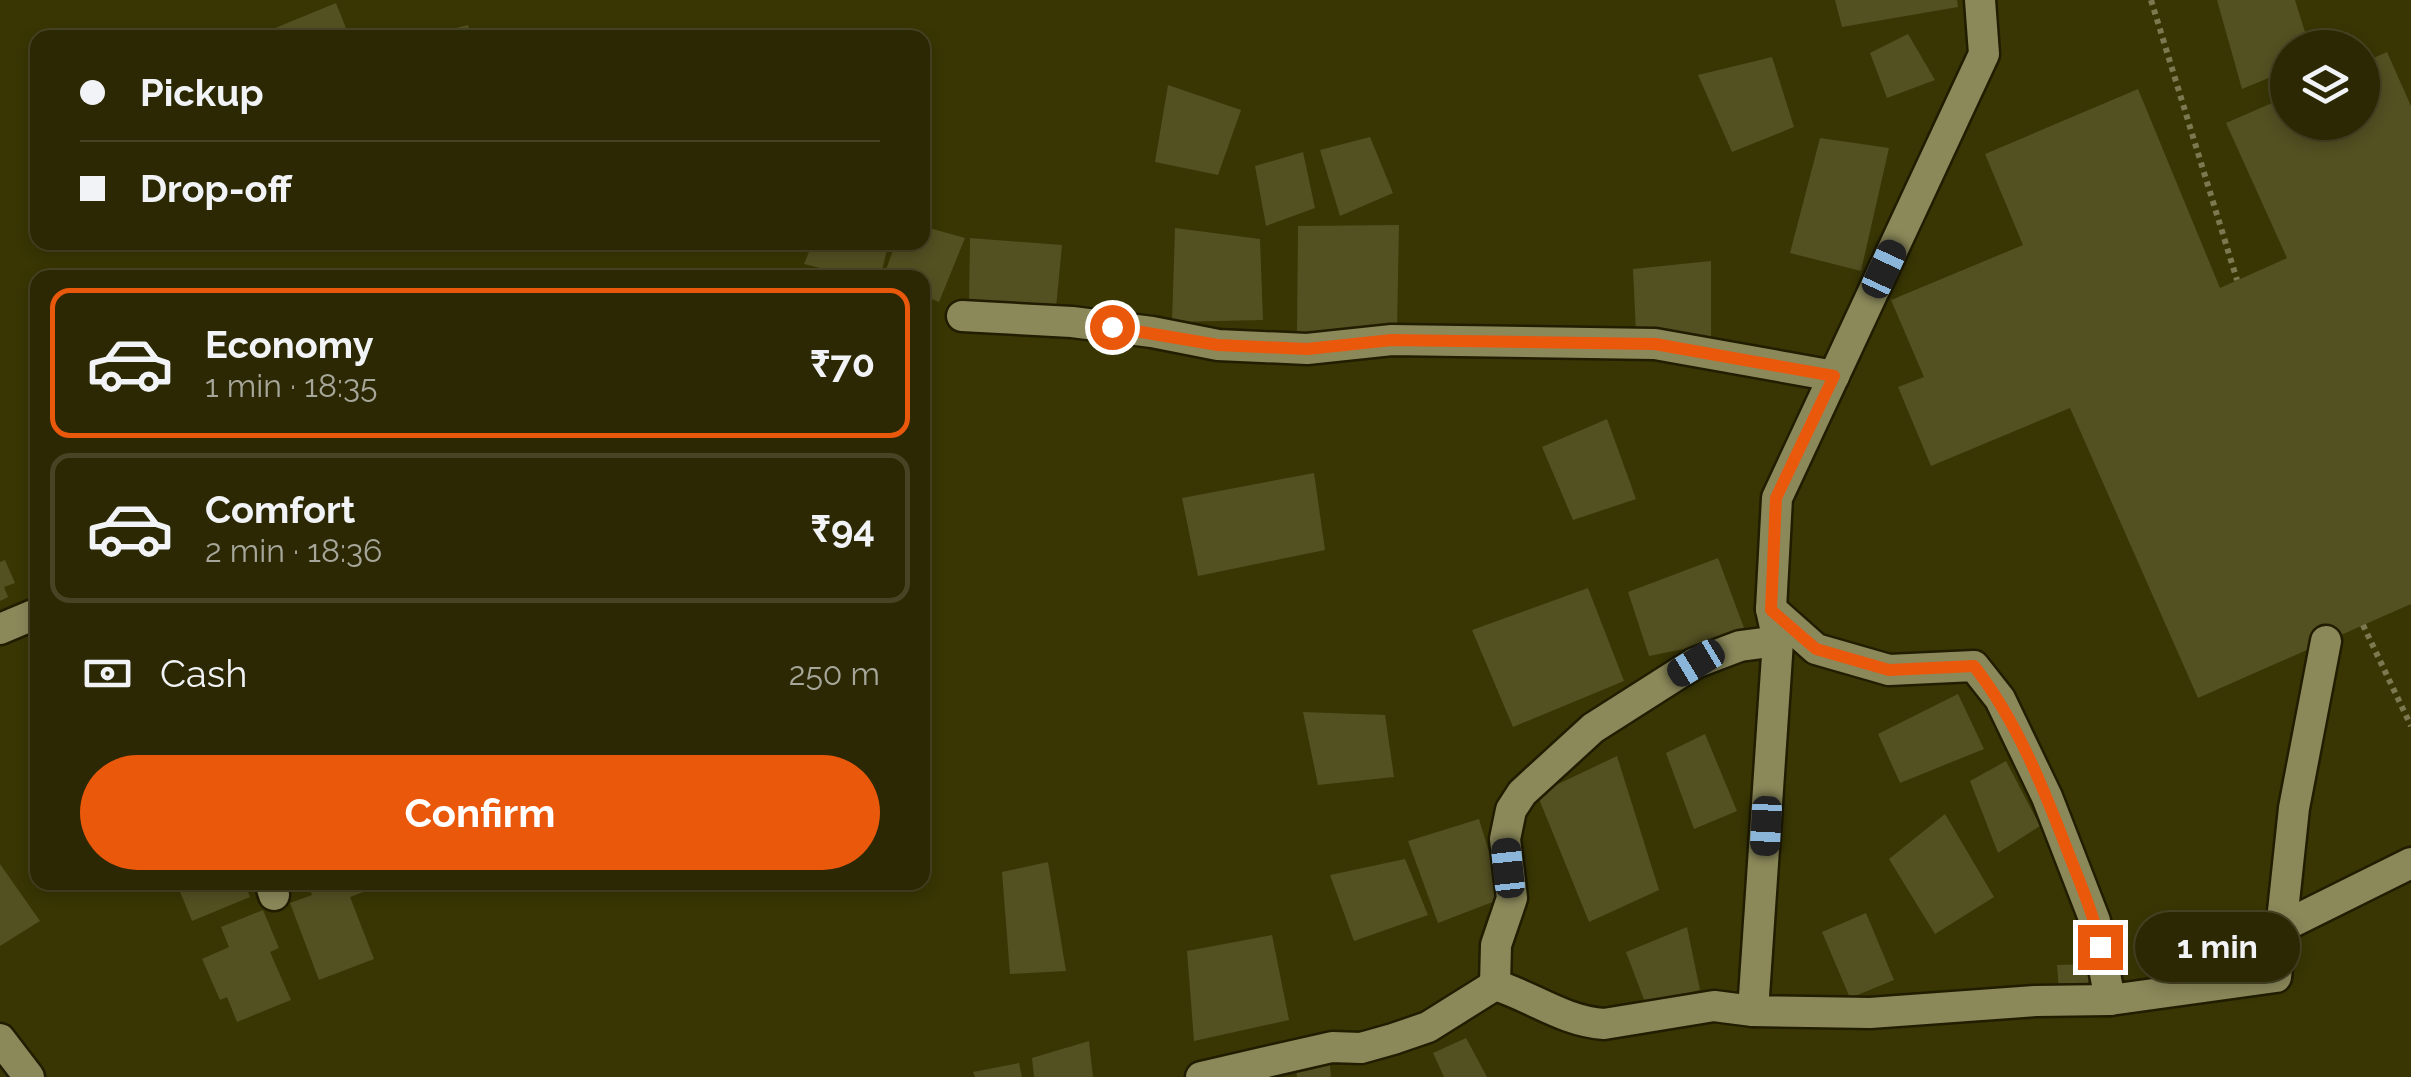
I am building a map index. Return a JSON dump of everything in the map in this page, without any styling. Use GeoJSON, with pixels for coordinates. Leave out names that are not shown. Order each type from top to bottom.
{"type":"FeatureCollection","features":[{"type":"Feature","properties":{"kind":"street"},"geometry":{"type":"LineString","coordinates":[[1754,1010],[1778,641],[1771,610],[1776,498],[1984,54],[1980,0]]}},
{"type":"Feature","properties":{"kind":"street"},"geometry":{"type":"LineString","coordinates":[[962,316],[1072,322],[1218,345],[1307,349],[1392,340],[1655,344],[1834,376]]}},
{"type":"Feature","properties":{"kind":"street"},"geometry":{"type":"LineString","coordinates":[[1771,610],[1816,649],[1889,670],[1974,666],[2000,699],[2047,797],[2095,921],[2110,1000]]}},
{"type":"Feature","properties":{"kind":"street"},"geometry":{"type":"LineString","coordinates":[[0,630],[30,617]]}},
{"type":"Feature","properties":{"kind":"street"},"geometry":{"type":"LineString","coordinates":[[1495,984],[1496,944],[1512,898],[1505,839],[1511,810],[1522,793],[1592,728],[1696,663],[1740,646],[1778,641]]}},
{"type":"Feature","properties":{"kind":"street"},"geometry":{"type":"LineString","coordinates":[[1495,984],[1586,1023],[1604,1024],[1714,1006],[1870,1013],[2110,1000],[2276,977],[2294,808],[2326,641]]}},
{"type":"Feature","properties":{"kind":"street"},"geometry":{"type":"LineString","coordinates":[[2282,927],[2411,863]]}},
{"type":"Feature","properties":{"kind":"street"},"geometry":{"type":"LineString","coordinates":[[1202,1077],[1332,1047],[1360,1048],[1393,1039],[1428,1026],[1495,984]]}},
{"type":"Feature","properties":{"kind":"street"},"geometry":{"type":"LineString","coordinates":[[0,1039],[29,1077]]}},
{"type":"Feature","properties":{"kind":"path"},"geometry":{"type":"LineString","coordinates":[[2150,0],[2237,280]]}},
{"type":"Feature","properties":{"kind":"path"},"geometry":{"type":"LineString","coordinates":[[2363,626],[2411,726]]}},
{"type":"Feature","properties":{"kind":"building"},"geometry":{"type":"Polygon","coordinates":[[[1835,0],[1957,0],[1958,7],[1842,27],[1835,0]]]}},
{"type":"Feature","properties":{"kind":"building"},"geometry":{"type":"Polygon","coordinates":[[[2217,0],[2295,0],[2304,30],[2270,30],[2270,77],[2242,89],[2217,0]]]}},
{"type":"Feature","properties":{"kind":"building"},"geometry":{"type":"Polygon","coordinates":[[[336,3],[347,30],[270,30],[336,3]]]}},
{"type":"Feature","properties":{"kind":"building"},"geometry":{"type":"Polygon","coordinates":[[[1908,34],[1935,80],[1887,98],[1870,53],[1908,34]]]}},
{"type":"Feature","properties":{"kind":"building"},"geometry":{"type":"Polygon","coordinates":[[[2387,52],[2411,106],[2411,604],[2198,698],[2070,408],[1931,466],[1898,387],[1924,377],[1891,300],[2023,245],[1985,154],[2138,89],[2220,288],[2287,258],[2226,123],[2270,104],[2270,140],[2380,140],[2380,55],[2387,52]]]}},
{"type":"Feature","properties":{"kind":"building"},"geometry":{"type":"Polygon","coordinates":[[[1772,57],[1794,127],[1732,152],[1698,75],[1772,57]]]}},
{"type":"Feature","properties":{"kind":"building"},"geometry":{"type":"Polygon","coordinates":[[[1168,85],[1241,110],[1218,175],[1155,162],[1168,85]]]}},
{"type":"Feature","properties":{"kind":"building"},"geometry":{"type":"Polygon","coordinates":[[[1370,137],[1393,193],[1340,216],[1320,150],[1370,137]]]}},
{"type":"Feature","properties":{"kind":"building"},"geometry":{"type":"Polygon","coordinates":[[[1820,138],[1889,148],[1861,271],[1790,253],[1820,138]]]}},
{"type":"Feature","properties":{"kind":"building"},"geometry":{"type":"Polygon","coordinates":[[[1303,152],[1315,208],[1266,226],[1255,166],[1303,152]]]}},
{"type":"Feature","properties":{"kind":"building"},"geometry":{"type":"Polygon","coordinates":[[[1399,225],[1397,330],[1297,337],[1298,226],[1399,225]]]}},
{"type":"Feature","properties":{"kind":"building"},"geometry":{"type":"Polygon","coordinates":[[[930,228],[965,238],[939,302],[930,298],[930,270],[886,270],[893,250],[930,250],[930,228]]]}},
{"type":"Feature","properties":{"kind":"building"},"geometry":{"type":"Polygon","coordinates":[[[1175,228],[1260,239],[1263,320],[1172,322],[1175,228]]]}},
{"type":"Feature","properties":{"kind":"building"},"geometry":{"type":"Polygon","coordinates":[[[970,238],[1062,245],[1056,308],[969,305],[970,238]]]}},
{"type":"Feature","properties":{"kind":"building"},"geometry":{"type":"Polygon","coordinates":[[[810,250],[887,250],[882,270],[828,270],[804,264],[810,250]]]}},
{"type":"Feature","properties":{"kind":"building"},"geometry":{"type":"Polygon","coordinates":[[[1711,261],[1711,338],[1636,334],[1633,269],[1711,261]]]}},
{"type":"Feature","properties":{"kind":"building"},"geometry":{"type":"Polygon","coordinates":[[[1607,419],[1636,499],[1573,520],[1542,447],[1607,419]]]}},
{"type":"Feature","properties":{"kind":"building"},"geometry":{"type":"Polygon","coordinates":[[[1314,473],[1325,550],[1198,576],[1182,498],[1314,473]]]}},
{"type":"Feature","properties":{"kind":"building"},"geometry":{"type":"Polygon","coordinates":[[[1718,558],[1747,636],[1649,656],[1628,592],[1718,558]]]}},
{"type":"Feature","properties":{"kind":"building"},"geometry":{"type":"Polygon","coordinates":[[[5,560],[15,583],[4,587],[8,597],[0,601],[0,562],[5,560]]]}},
{"type":"Feature","properties":{"kind":"building"},"geometry":{"type":"Polygon","coordinates":[[[1588,588],[1624,681],[1513,727],[1472,630],[1588,588]]]}},
{"type":"Feature","properties":{"kind":"building"},"geometry":{"type":"Polygon","coordinates":[[[1958,694],[1984,749],[1900,783],[1878,734],[1958,694]]]}},
{"type":"Feature","properties":{"kind":"building"},"geometry":{"type":"Polygon","coordinates":[[[1303,712],[1385,715],[1394,777],[1318,785],[1303,712]]]}},
{"type":"Feature","properties":{"kind":"building"},"geometry":{"type":"Polygon","coordinates":[[[1705,734],[1737,811],[1694,829],[1666,753],[1705,734]]]}},
{"type":"Feature","properties":{"kind":"building"},"geometry":{"type":"Polygon","coordinates":[[[1617,756],[1659,890],[1589,922],[1537,794],[1617,756]]]}},
{"type":"Feature","properties":{"kind":"building"},"geometry":{"type":"Polygon","coordinates":[[[2006,761],[2040,826],[1998,853],[1970,781],[2006,761]]]}},
{"type":"Feature","properties":{"kind":"building"},"geometry":{"type":"Polygon","coordinates":[[[1945,814],[1994,897],[1935,934],[1889,859],[1945,814]]]}},
{"type":"Feature","properties":{"kind":"building"},"geometry":{"type":"Polygon","coordinates":[[[1479,819],[1503,898],[1438,923],[1408,841],[1479,819]]]}},
{"type":"Feature","properties":{"kind":"building"},"geometry":{"type":"Polygon","coordinates":[[[1405,859],[1428,915],[1354,941],[1330,875],[1405,859]]]}},
{"type":"Feature","properties":{"kind":"building"},"geometry":{"type":"Polygon","coordinates":[[[1048,862],[1066,971],[1010,974],[1002,872],[1048,862]]]}},
{"type":"Feature","properties":{"kind":"building"},"geometry":{"type":"Polygon","coordinates":[[[0,864],[40,921],[0,946],[0,864]]]}},
{"type":"Feature","properties":{"kind":"building"},"geometry":{"type":"Polygon","coordinates":[[[179,890],[247,890],[250,897],[192,921],[179,890]]]}},
{"type":"Feature","properties":{"kind":"building"},"geometry":{"type":"Polygon","coordinates":[[[310,890],[366,890],[350,897],[374,959],[319,980],[290,903],[312,895],[310,890]]]}},
{"type":"Feature","properties":{"kind":"building"},"geometry":{"type":"Polygon","coordinates":[[[263,910],[279,948],[270,952],[291,1000],[237,1022],[227,997],[220,1000],[202,959],[229,947],[221,927],[263,910]]]}},
{"type":"Feature","properties":{"kind":"building"},"geometry":{"type":"Polygon","coordinates":[[[1866,913],[1894,980],[1850,998],[1822,932],[1866,913]]]}},
{"type":"Feature","properties":{"kind":"building"},"geometry":{"type":"Polygon","coordinates":[[[1687,927],[1700,990],[1646,1005],[1626,952],[1687,927]]]}},
{"type":"Feature","properties":{"kind":"building"},"geometry":{"type":"Polygon","coordinates":[[[1272,935],[1289,1020],[1194,1041],[1187,951],[1272,935]]]}},
{"type":"Feature","properties":{"kind":"building"},"geometry":{"type":"Polygon","coordinates":[[[2090,964],[2088,988],[2059,990],[2057,965],[2090,964]]]}},
{"type":"Feature","properties":{"kind":"building"},"geometry":{"type":"Polygon","coordinates":[[[1466,1038],[1487,1077],[1444,1077],[1433,1053],[1466,1038]]]}},
{"type":"Feature","properties":{"kind":"building"},"geometry":{"type":"Polygon","coordinates":[[[1089,1041],[1093,1077],[1034,1077],[1032,1058],[1089,1041]]]}},
{"type":"Feature","properties":{"kind":"building"},"geometry":{"type":"Polygon","coordinates":[[[1329,1056],[1331,1077],[1297,1077],[1295,1061],[1329,1056]]]}},
{"type":"Feature","properties":{"kind":"building"},"geometry":{"type":"Polygon","coordinates":[[[1019,1063],[1022,1077],[975,1077],[973,1072],[1019,1063]]]}},
{"type":"Feature","properties":{"kind":"route"},"geometry":{"type":"LineString","coordinates":[[1112,327],[1218,345],[1307,349],[1392,340],[1655,344],[1834,376],[1776,498],[1771,610],[1816,649],[1889,670],[1974,666],[2000,699],[2047,797],[2095,921],[2100,947]]}}]}
